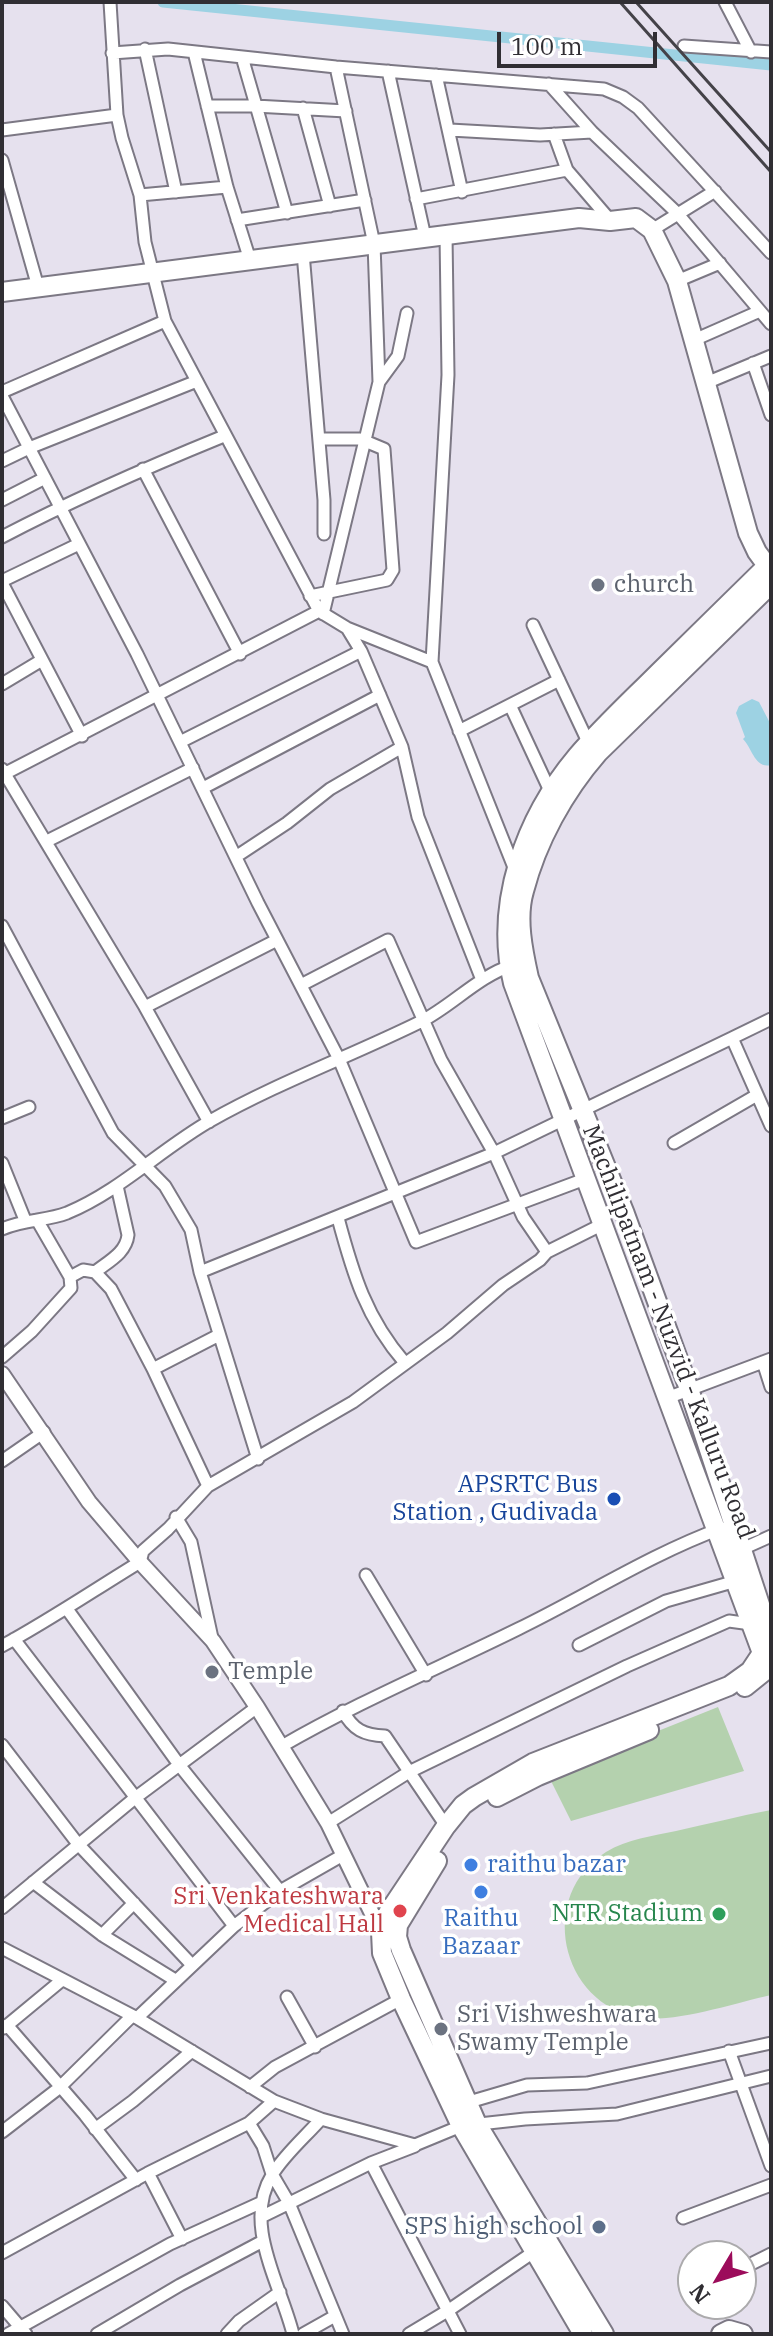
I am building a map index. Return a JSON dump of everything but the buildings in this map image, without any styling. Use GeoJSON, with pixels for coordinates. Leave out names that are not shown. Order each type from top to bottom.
{"type":"FeatureCollection","features":[{"type":"Feature","properties":{"kind":"main road"},"geometry":{"type":"LineString","coordinates":[[2,292],[579,218],[610,221],[636,218],[652,230],[677,281],[748,533],[770,571]]}},
{"type":"Feature","properties":{"kind":"main road","name":"Machilipatnam - Nuzvid - Kalluru Road"},"geometry":{"type":"LineString","coordinates":[[770,571],[589,744],[551,793],[534,824],[515,871],[507,911],[517,964],[563,1122],[667,1398],[725,1527],[740,1550],[771,1638]]}},
{"type":"Feature","properties":{"kind":"main road","name":"Machilipatnam - Nuzvid - Kalluru Road"},"geometry":{"type":"LineString","coordinates":[[381,1932],[388,1913],[463,1805],[533,1763],[737,1681],[750,1671],[762,1653],[736,1581],[689,1389],[625,1214],[529,978],[517,964],[524,891],[562,800],[598,753],[770,571]]}},
{"type":"Feature","properties":{"kind":"main road"},"geometry":{"type":"LineString","coordinates":[[604,2334],[469,2125],[469,2102],[401,1950],[397,1937],[398,1925],[443,1849],[469,1816],[492,1799],[538,1776],[726,1697],[759,1678],[771,1666]]}},
{"type":"Feature","properties":{"kind":"main road"},"geometry":{"type":"LineString","coordinates":[[381,1932],[382,1953],[401,1999],[535,2251],[583,2334]]}},
{"type":"Feature","properties":{"kind":"main road"},"geometry":{"type":"LineString","coordinates":[[721,2334],[729,2330],[743,2334]]}},
{"type":"Feature","properties":{"kind":"street"},"geometry":{"type":"LineString","coordinates":[[110,2],[117,115],[140,195],[145,242],[165,321],[321,613],[347,628],[432,662]]}},
{"type":"Feature","properties":{"kind":"street"},"geometry":{"type":"LineString","coordinates":[[725,2],[751,52]]}},
{"type":"Feature","properties":{"kind":"street"},"geometry":{"type":"LineString","coordinates":[[684,46],[771,52]]}},
{"type":"Feature","properties":{"kind":"street"},"geometry":{"type":"LineString","coordinates":[[112,53],[145,49],[194,52],[604,89],[623,97],[656,126],[771,253]]}},
{"type":"Feature","properties":{"kind":"street"},"geometry":{"type":"LineString","coordinates":[[145,49],[176,192]]}},
{"type":"Feature","properties":{"kind":"street"},"geometry":{"type":"LineString","coordinates":[[194,52],[227,187],[250,260]]}},
{"type":"Feature","properties":{"kind":"street"},"geometry":{"type":"LineString","coordinates":[[242,57],[287,213]]}},
{"type":"Feature","properties":{"kind":"street"},"geometry":{"type":"LineString","coordinates":[[209,1122],[145,1007],[3,773],[82,736],[321,613],[329,592],[379,382],[374,244],[336,67]]}},
{"type":"Feature","properties":{"kind":"street"},"geometry":{"type":"LineString","coordinates":[[388,71],[425,237]]}},
{"type":"Feature","properties":{"kind":"street"},"geometry":{"type":"LineString","coordinates":[[436,75],[462,192]]}},
{"type":"Feature","properties":{"kind":"street"},"geometry":{"type":"LineString","coordinates":[[549,84],[592,132],[677,213],[771,324]]}},
{"type":"Feature","properties":{"kind":"street"},"geometry":{"type":"LineString","coordinates":[[207,106],[346,111]]}},
{"type":"Feature","properties":{"kind":"street"},"geometry":{"type":"LineString","coordinates":[[303,108],[330,206]]}},
{"type":"Feature","properties":{"kind":"street"},"geometry":{"type":"LineString","coordinates":[[2,130],[117,115]]}},
{"type":"Feature","properties":{"kind":"street"},"geometry":{"type":"LineString","coordinates":[[450,130],[554,134],[592,132]]}},
{"type":"Feature","properties":{"kind":"street"},"geometry":{"type":"LineString","coordinates":[[554,134],[567,170],[610,221]]}},
{"type":"Feature","properties":{"kind":"street"},"geometry":{"type":"LineString","coordinates":[[2,160],[38,287]]}},
{"type":"Feature","properties":{"kind":"street"},"geometry":{"type":"LineString","coordinates":[[416,199],[567,170]]}},
{"type":"Feature","properties":{"kind":"street"},"geometry":{"type":"LineString","coordinates":[[140,195],[227,187]]}},
{"type":"Feature","properties":{"kind":"street"},"geometry":{"type":"LineString","coordinates":[[652,230],[715,191]]}},
{"type":"Feature","properties":{"kind":"street"},"geometry":{"type":"LineString","coordinates":[[237,220],[365,200]]}},
{"type":"Feature","properties":{"kind":"street"},"geometry":{"type":"LineString","coordinates":[[446,235],[448,375],[432,662],[515,871]]}},
{"type":"Feature","properties":{"kind":"street"},"geometry":{"type":"LineString","coordinates":[[303,253],[324,534]]}},
{"type":"Feature","properties":{"kind":"street"},"geometry":{"type":"LineString","coordinates":[[677,281],[720,263]]}},
{"type":"Feature","properties":{"kind":"street"},"geometry":{"type":"LineString","coordinates":[[694,340],[760,311]]}},
{"type":"Feature","properties":{"kind":"street"},"geometry":{"type":"LineString","coordinates":[[379,382],[398,356],[407,313]]}},
{"type":"Feature","properties":{"kind":"street"},"geometry":{"type":"LineString","coordinates":[[165,321],[2,394],[7,421],[29,448],[61,507],[339,1059],[416,1242],[585,1179]]}},
{"type":"Feature","properties":{"kind":"street"},"geometry":{"type":"LineString","coordinates":[[706,383],[771,356]]}},
{"type":"Feature","properties":{"kind":"street"},"geometry":{"type":"LineString","coordinates":[[753,363],[771,415]]}},
{"type":"Feature","properties":{"kind":"street"},"geometry":{"type":"LineString","coordinates":[[2,461],[197,381]]}},
{"type":"Feature","properties":{"kind":"street"},"geometry":{"type":"LineString","coordinates":[[2,537],[143,469],[224,436]]}},
{"type":"Feature","properties":{"kind":"street"},"geometry":{"type":"LineString","coordinates":[[310,596],[387,580],[393,570],[384,449],[360,439],[319,439]]}},
{"type":"Feature","properties":{"kind":"street"},"geometry":{"type":"LineString","coordinates":[[143,469],[240,654]]}},
{"type":"Feature","properties":{"kind":"street"},"geometry":{"type":"LineString","coordinates":[[2,500],[45,478]]}},
{"type":"Feature","properties":{"kind":"street"},"geometry":{"type":"LineString","coordinates":[[79,544],[2,582],[82,736]]}},
{"type":"Feature","properties":{"kind":"street"},"geometry":{"type":"LineString","coordinates":[[533,625],[589,744]]}},
{"type":"Feature","properties":{"kind":"street"},"geometry":{"type":"LineString","coordinates":[[347,628],[361,651],[402,747],[418,817],[482,980]]}},
{"type":"Feature","properties":{"kind":"street"},"geometry":{"type":"LineString","coordinates":[[180,742],[361,651]]}},
{"type":"Feature","properties":{"kind":"street"},"geometry":{"type":"LineString","coordinates":[[2,684],[42,660]]}},
{"type":"Feature","properties":{"kind":"street"},"geometry":{"type":"LineString","coordinates":[[459,731],[559,680]]}},
{"type":"Feature","properties":{"kind":"street"},"geometry":{"type":"LineString","coordinates":[[203,788],[380,695]]}},
{"type":"Feature","properties":{"kind":"street"},"geometry":{"type":"LineString","coordinates":[[510,705],[551,793]]}},
{"type":"Feature","properties":{"kind":"street"},"geometry":{"type":"LineString","coordinates":[[237,856],[287,823],[330,789],[402,747]]}},
{"type":"Feature","properties":{"kind":"street"},"geometry":{"type":"LineString","coordinates":[[47,841],[193,768]]}},
{"type":"Feature","properties":{"kind":"street"},"geometry":{"type":"LineString","coordinates":[[2,926],[113,1133],[165,1186],[191,1230],[200,1272],[258,1459]]}},
{"type":"Feature","properties":{"kind":"street"},"geometry":{"type":"LineString","coordinates":[[145,1007],[277,940]]}},
{"type":"Feature","properties":{"kind":"street"},"geometry":{"type":"LineString","coordinates":[[301,985],[388,940],[441,1060],[494,1153],[523,1217],[547,1252]]}},
{"type":"Feature","properties":{"kind":"street"},"geometry":{"type":"LineString","coordinates":[[2,1229],[64,1214],[117,1186],[209,1122],[423,1020],[482,980],[517,964]]}},
{"type":"Feature","properties":{"kind":"street"},"geometry":{"type":"LineString","coordinates":[[200,1272],[494,1153],[771,1019]]}},
{"type":"Feature","properties":{"kind":"street"},"geometry":{"type":"LineString","coordinates":[[732,1038],[771,1126]]}},
{"type":"Feature","properties":{"kind":"street"},"geometry":{"type":"LineString","coordinates":[[674,1143],[757,1095]]}},
{"type":"Feature","properties":{"kind":"street"},"geometry":{"type":"LineString","coordinates":[[2,1118],[29,1107]]}},
{"type":"Feature","properties":{"kind":"street"},"geometry":{"type":"LineString","coordinates":[[2,1163],[31,1220],[70,1277],[71,1288],[2,1357]]}},
{"type":"Feature","properties":{"kind":"street"},"geometry":{"type":"LineString","coordinates":[[95,1272],[121,1252],[127,1242],[117,1186]]}},
{"type":"Feature","properties":{"kind":"street"},"geometry":{"type":"LineString","coordinates":[[338,1218],[355,1282],[387,1342],[405,1363]]}},
{"type":"Feature","properties":{"kind":"street"},"geometry":{"type":"LineString","coordinates":[[2,1646],[140,1562],[143,1551],[208,1486],[353,1402],[447,1333],[547,1252],[603,1224]]}},
{"type":"Feature","properties":{"kind":"street"},"geometry":{"type":"LineString","coordinates":[[70,1277],[83,1270],[95,1272],[111,1289],[208,1486]]}},
{"type":"Feature","properties":{"kind":"street"},"geometry":{"type":"LineString","coordinates":[[153,1369],[219,1335]]}},
{"type":"Feature","properties":{"kind":"street"},"geometry":{"type":"LineString","coordinates":[[667,1398],[767,1360],[771,1387]]}},
{"type":"Feature","properties":{"kind":"street"},"geometry":{"type":"LineString","coordinates":[[3,1379],[44,1432],[89,1502],[213,1641],[328,1823],[381,1932]]}},
{"type":"Feature","properties":{"kind":"street"},"geometry":{"type":"LineString","coordinates":[[2,1461],[44,1432]]}},
{"type":"Feature","properties":{"kind":"street"},"geometry":{"type":"LineString","coordinates":[[176,1517],[191,1542],[213,1641]]}},
{"type":"Feature","properties":{"kind":"street"},"geometry":{"type":"LineString","coordinates":[[282,1746],[343,1711],[426,1675],[649,1560],[725,1527]]}},
{"type":"Feature","properties":{"kind":"street"},"geometry":{"type":"LineString","coordinates":[[740,1550],[771,1536]]}},
{"type":"Feature","properties":{"kind":"street"},"geometry":{"type":"LineString","coordinates":[[366,1575],[426,1675]]}},
{"type":"Feature","properties":{"kind":"street"},"geometry":{"type":"LineString","coordinates":[[579,1645],[666,1601],[736,1581]]}},
{"type":"Feature","properties":{"kind":"street"},"geometry":{"type":"LineString","coordinates":[[67,1609],[180,1766],[280,1891]]}},
{"type":"Feature","properties":{"kind":"street"},"geometry":{"type":"LineString","coordinates":[[328,1823],[409,1772],[685,1639],[729,1621],[751,1624]]}},
{"type":"Feature","properties":{"kind":"street"},"geometry":{"type":"LineString","coordinates":[[14,1639],[234,1926]]}},
{"type":"Feature","properties":{"kind":"street"},"geometry":{"type":"LineString","coordinates":[[2,1908],[135,1798],[257,1707]]}},
{"type":"Feature","properties":{"kind":"street"},"geometry":{"type":"LineString","coordinates":[[343,1711],[349,1723],[363,1734],[385,1736],[446,1826]]}},
{"type":"Feature","properties":{"kind":"street"},"geometry":{"type":"LineString","coordinates":[[2,1745],[78,1844],[191,1964]]}},
{"type":"Feature","properties":{"kind":"street"},"geometry":{"type":"LineString","coordinates":[[2,2132],[59,2088],[234,1926],[280,1891],[343,1855]]}},
{"type":"Feature","properties":{"kind":"street"},"geometry":{"type":"LineString","coordinates":[[33,1882],[102,1935],[175,1980]]}},
{"type":"Feature","properties":{"kind":"street"},"geometry":{"type":"LineString","coordinates":[[2,1889],[16,1896]]}},
{"type":"Feature","properties":{"kind":"street"},"geometry":{"type":"LineString","coordinates":[[102,1935],[134,1903]]}},
{"type":"Feature","properties":{"kind":"street"},"geometry":{"type":"LineString","coordinates":[[2,1948],[134,2017],[274,2101],[321,2119],[415,2145]]}},
{"type":"Feature","properties":{"kind":"street"},"geometry":{"type":"LineString","coordinates":[[62,1980],[4,2028],[95,2129],[136,2180]]}},
{"type":"Feature","properties":{"kind":"street"},"geometry":{"type":"LineString","coordinates":[[287,1997],[315,2047]]}},
{"type":"Feature","properties":{"kind":"street"},"geometry":{"type":"LineString","coordinates":[[250,2087],[275,2067],[401,1999]]}},
{"type":"Feature","properties":{"kind":"street"},"geometry":{"type":"LineString","coordinates":[[469,2102],[527,2085],[587,2083],[771,2043]]}},
{"type":"Feature","properties":{"kind":"street"},"geometry":{"type":"LineString","coordinates":[[95,2129],[192,2051]]}},
{"type":"Feature","properties":{"kind":"street"},"geometry":{"type":"LineString","coordinates":[[729,2051],[771,2166]]}},
{"type":"Feature","properties":{"kind":"street"},"geometry":{"type":"LineString","coordinates":[[261,2217],[371,2163],[469,2125],[617,2114],[771,2076]]}},
{"type":"Feature","properties":{"kind":"street"},"geometry":{"type":"LineString","coordinates":[[2,2253],[148,2173],[249,2123],[274,2101]]}},
{"type":"Feature","properties":{"kind":"street"},"geometry":{"type":"LineString","coordinates":[[293,2334],[263,2241],[260,2203],[272,2174],[321,2119]]}},
{"type":"Feature","properties":{"kind":"street"},"geometry":{"type":"LineString","coordinates":[[249,2123],[289,2203],[343,2334]]}},
{"type":"Feature","properties":{"kind":"street"},"geometry":{"type":"LineString","coordinates":[[371,2163],[460,2334]]}},
{"type":"Feature","properties":{"kind":"street"},"geometry":{"type":"LineString","coordinates":[[148,2173],[182,2239]]}},
{"type":"Feature","properties":{"kind":"street"},"geometry":{"type":"LineString","coordinates":[[683,2218],[771,2185]]}},
{"type":"Feature","properties":{"kind":"street"},"geometry":{"type":"LineString","coordinates":[[8,2334],[23,2330],[182,2239],[260,2203]]}},
{"type":"Feature","properties":{"kind":"street"},"geometry":{"type":"LineString","coordinates":[[97,2334],[263,2241]]}},
{"type":"Feature","properties":{"kind":"street"},"geometry":{"type":"LineString","coordinates":[[409,2334],[535,2251]]}},
{"type":"Feature","properties":{"kind":"street"},"geometry":{"type":"LineString","coordinates":[[227,2334],[239,2321],[280,2292]]}},
{"type":"Feature","properties":{"kind":"street"},"geometry":{"type":"LineString","coordinates":[[2,2306],[23,2330]]}},
{"type":"Feature","properties":{"kind":"street"},"geometry":{"type":"LineString","coordinates":[[303,2334],[335,2316]]}},
{"type":"Feature","properties":{"kind":"green space"},"geometry":{"type":"Polygon","coordinates":[[[718,1707],[744,1771],[571,1821],[548,1775],[718,1707]]]}},
{"type":"Feature","properties":{"kind":"green space"},"geometry":{"type":"Polygon","coordinates":[[[771,1810],[771,1995],[687,2015],[654,2019],[612,2009],[591,1992],[575,1971],[567,1946],[565,1920],[571,1894],[584,1871],[606,1852],[631,1841],[771,1810]]]}},
{"type":"Feature","properties":{"kind":"water"},"geometry":{"type":"Polygon","coordinates":[[[752,699],[759,702],[771,725],[771,765],[757,761],[743,739],[745,737],[736,713],[739,706],[752,699]]]}},
{"type":"Feature","properties":{"kind":"waterway"},"geometry":{"type":"LineString","coordinates":[[163,2],[771,65]]}},
{"type":"Feature","properties":{"kind":"railway"},"geometry":{"type":"LineString","coordinates":[[620,2],[771,172]]}},
{"type":"Feature","properties":{"kind":"railway"},"geometry":{"type":"LineString","coordinates":[[636,2],[771,152]]}},
{"type":"Feature","properties":{"kind":"place","name":"church"},"geometry":{"type":"Point","coordinates":[598,585]}},
{"type":"Feature","properties":{"kind":"place","name":"APSRTC Bus Station , Gudivada"},"geometry":{"type":"Point","coordinates":[614,1499]}},
{"type":"Feature","properties":{"kind":"place","name":"Temple"},"geometry":{"type":"Point","coordinates":[212,1672]}},
{"type":"Feature","properties":{"kind":"place","name":"raithu bazar"},"geometry":{"type":"Point","coordinates":[471,1865]}},
{"type":"Feature","properties":{"kind":"place","name":"Raithu Bazaar"},"geometry":{"type":"Point","coordinates":[481,1892]}},
{"type":"Feature","properties":{"kind":"place","name":"Sri Venkateshwara Medical Hall"},"geometry":{"type":"Point","coordinates":[400,1911]}},
{"type":"Feature","properties":{"kind":"place","name":"NTR Stadium"},"geometry":{"type":"Point","coordinates":[719,1914]}},
{"type":"Feature","properties":{"kind":"place","name":"Sri Vishweshwara Swamy Temple"},"geometry":{"type":"Point","coordinates":[441,2029]}},
{"type":"Feature","properties":{"kind":"place","name":"SPS high school"},"geometry":{"type":"Point","coordinates":[599,2227]}}]}
